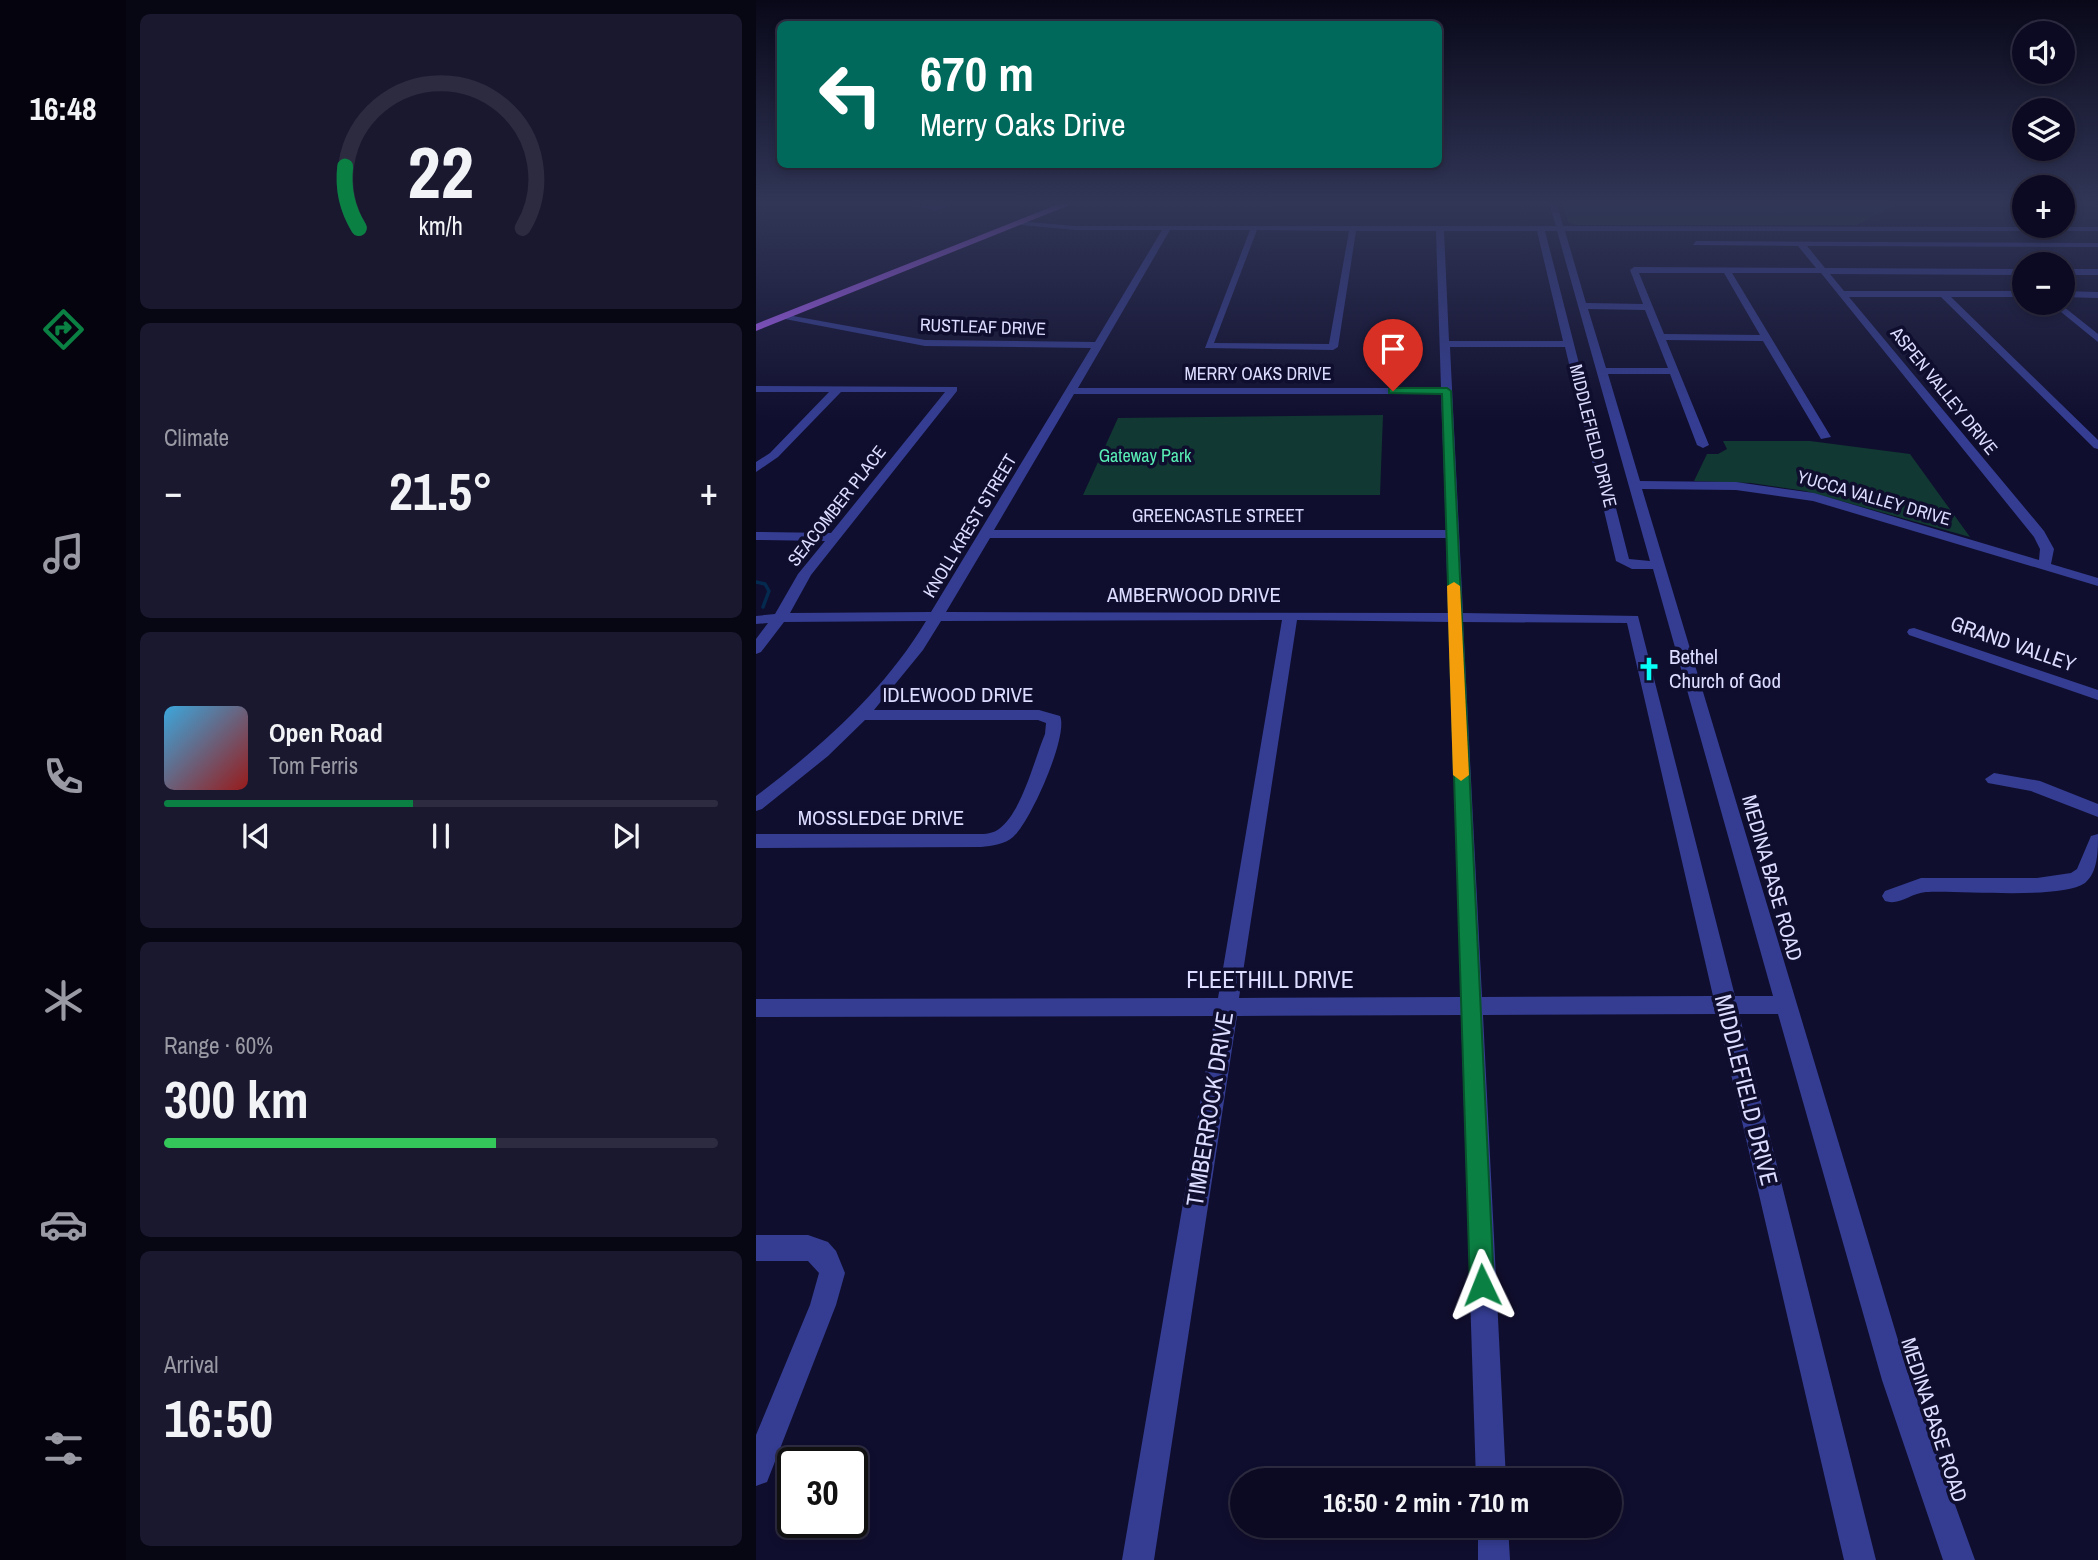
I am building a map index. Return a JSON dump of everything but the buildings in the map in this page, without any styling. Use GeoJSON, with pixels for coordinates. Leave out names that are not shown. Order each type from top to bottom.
{"type":"FeatureCollection","features":[{"type":"Feature","properties":{"kind":"main road"},"geometry":{"type":"LineString","coordinates":[[756,328],[884,277]]}},
{"type":"Feature","properties":{"kind":"street","name":"KNOLL KREST STREET"},"geometry":{"type":"LineString","coordinates":[[756,806],[822,752],[861,715],[901,670],[936,617],[1138,277]]}},
{"type":"Feature","properties":{"kind":"street"},"geometry":{"type":"LineString","coordinates":[[1235,277],[1208,346],[1333,347],[1345,277]]}},
{"type":"Feature","properties":{"kind":"street"},"geometry":{"type":"LineString","coordinates":[[1442,277],[1490,1468]]}},
{"type":"Feature","properties":{"kind":"street"},"geometry":{"type":"LineString","coordinates":[[1637,277],[1703,445]]}},
{"type":"Feature","properties":{"kind":"street"},"geometry":{"type":"LineString","coordinates":[[1730,277],[1825,437]]}},
{"type":"Feature","properties":{"kind":"street","name":"ASPEN VALLEY DRIVE"},"geometry":{"type":"LineString","coordinates":[[1827,277],[2039,534],[2049,556],[2043,566]]}},
{"type":"Feature","properties":{"kind":"street"},"geometry":{"type":"LineString","coordinates":[[1554,278],[1575,278]]}},
{"type":"Feature","properties":{"kind":"street","name":"MIDDLEFIELD DRIVE"},"geometry":{"type":"LineString","coordinates":[[1554,278],[1623,561],[1632,565],[1657,565]]}},
{"type":"Feature","properties":{"kind":"street","name":"MEDINA BASE ROAD"},"geometry":{"type":"LineString","coordinates":[[1575,278],[1896,1380],[1959,1560]]}},
{"type":"Feature","properties":{"kind":"street"},"geometry":{"type":"LineString","coordinates":[[1841,294],[2012,294]]}},
{"type":"Feature","properties":{"kind":"street"},"geometry":{"type":"LineString","coordinates":[[1942,294],[2098,446]]}},
{"type":"Feature","properties":{"kind":"street"},"geometry":{"type":"LineString","coordinates":[[2075,295],[2098,295]]}},
{"type":"Feature","properties":{"kind":"street"},"geometry":{"type":"LineString","coordinates":[[1582,306],[1649,307]]}},
{"type":"Feature","properties":{"kind":"street"},"geometry":{"type":"LineString","coordinates":[[2069,315],[2098,339]]}},
{"type":"Feature","properties":{"kind":"street","name":"RUSTLEAF DRIVE"},"geometry":{"type":"LineString","coordinates":[[785,316],[925,343],[1098,345]]}},
{"type":"Feature","properties":{"kind":"street"},"geometry":{"type":"LineString","coordinates":[[1661,337],[1765,338]]}},
{"type":"Feature","properties":{"kind":"street"},"geometry":{"type":"LineString","coordinates":[[1444,344],[1570,344]]}},
{"type":"Feature","properties":{"kind":"street"},"geometry":{"type":"LineString","coordinates":[[1603,371],[1675,371]]}},
{"type":"Feature","properties":{"kind":"street"},"geometry":{"type":"LineString","coordinates":[[756,389],[839,388]]}},
{"type":"Feature","properties":{"kind":"street"},"geometry":{"type":"LineString","coordinates":[[756,468],[774,455],[839,388]]}},
{"type":"Feature","properties":{"kind":"street","name":"SEACOMBER PLACE"},"geometry":{"type":"LineString","coordinates":[[756,649],[780,618],[792,593],[834,537],[953,388],[839,388]]}},
{"type":"Feature","properties":{"kind":"street","name":"MERRY OAKS DRIVE"},"geometry":{"type":"LineString","coordinates":[[1070,391],[1447,391]]}},
{"type":"Feature","properties":{"kind":"street","name":"YUCCA VALLEY DRIVE"},"geometry":{"type":"LineString","coordinates":[[1634,485],[1736,486],[1792,493],[2098,582]]}},
{"type":"Feature","properties":{"kind":"street","name":"GREENCASTLE STREET"},"geometry":{"type":"LineString","coordinates":[[985,534],[1452,534]]}},
{"type":"Feature","properties":{"kind":"street"},"geometry":{"type":"LineString","coordinates":[[756,536],[834,537]]}},
{"type":"Feature","properties":{"kind":"street","name":"AMBERWOOD DRIVE"},"geometry":{"type":"LineString","coordinates":[[756,620],[1290,616],[1633,619]]}},
{"type":"Feature","properties":{"kind":"street","name":"TIMBERROCK DRIVE"},"geometry":{"type":"LineString","coordinates":[[1138,1560],[1290,616]]}},
{"type":"Feature","properties":{"kind":"street","name":"MIDDLEFIELD DRIVE"},"geometry":{"type":"LineString","coordinates":[[1633,619],[1860,1560]]}},
{"type":"Feature","properties":{"kind":"street","name":"GRAND VALLEY"},"geometry":{"type":"LineString","coordinates":[[1913,632],[2098,695]]}},
{"type":"Feature","properties":{"kind":"street","name":"IDLEWOOD DRIVE"},"geometry":{"type":"LineString","coordinates":[[861,715],[1039,715],[1054,720],[1052,734],[1018,820],[1004,834]]}},
{"type":"Feature","properties":{"kind":"street"},"geometry":{"type":"LineString","coordinates":[[1994,779],[2034,785],[2098,811]]}},
{"type":"Feature","properties":{"kind":"street","name":"MOSSLEDGE DRIVE"},"geometry":{"type":"LineString","coordinates":[[756,841],[984,841],[1004,834]]}},
{"type":"Feature","properties":{"kind":"street"},"geometry":{"type":"LineString","coordinates":[[1892,896],[1921,885],[2037,885],[2076,880],[2085,873],[2098,841]]}},
{"type":"Feature","properties":{"kind":"street","name":"FLEETHILL DRIVE"},"geometry":{"type":"LineString","coordinates":[[756,1008],[1785,1005]]}},
{"type":"Feature","properties":{"kind":"street"},"geometry":{"type":"LineString","coordinates":[[756,1248],[808,1248],[818,1251],[827,1260],[832,1273],[756,1471]]}},
{"type":"Feature","properties":{"kind":"street"},"geometry":{"type":"LineString","coordinates":[[1493,1538],[1494,1560]]}},
{"type":"Feature","properties":{"kind":"green space","name":"Gateway Park"},"geometry":{"type":"Polygon","coordinates":[[[1383,415],[1380,495],[1083,495],[1118,418],[1383,415]]]}},
{"type":"Feature","properties":{"kind":"green space"},"geometry":{"type":"Polygon","coordinates":[[[1723,441],[1810,441],[1910,454],[1970,537],[1805,491],[1751,483],[1694,481],[1707,454],[1718,454],[1727,449],[1723,441]]]}},
{"type":"Feature","properties":{"kind":"waterway"},"geometry":{"type":"LineString","coordinates":[[756,582],[765,584],[769,591],[763,607]]}},
{"type":"Feature","properties":{"kind":"slow traffic"},"geometry":{"type":"LineString","coordinates":[[1454,586],[1461,775]]}},
{"type":"Feature","properties":{"kind":"place","name":"Bethel Church of God"},"geometry":{"type":"Point","coordinates":[1649,669]}},
{"type":"Feature","properties":{"kind":"route"},"geometry":{"type":"LineString","coordinates":[[1393,391],[1447,391],[1482,1285]]}}]}
